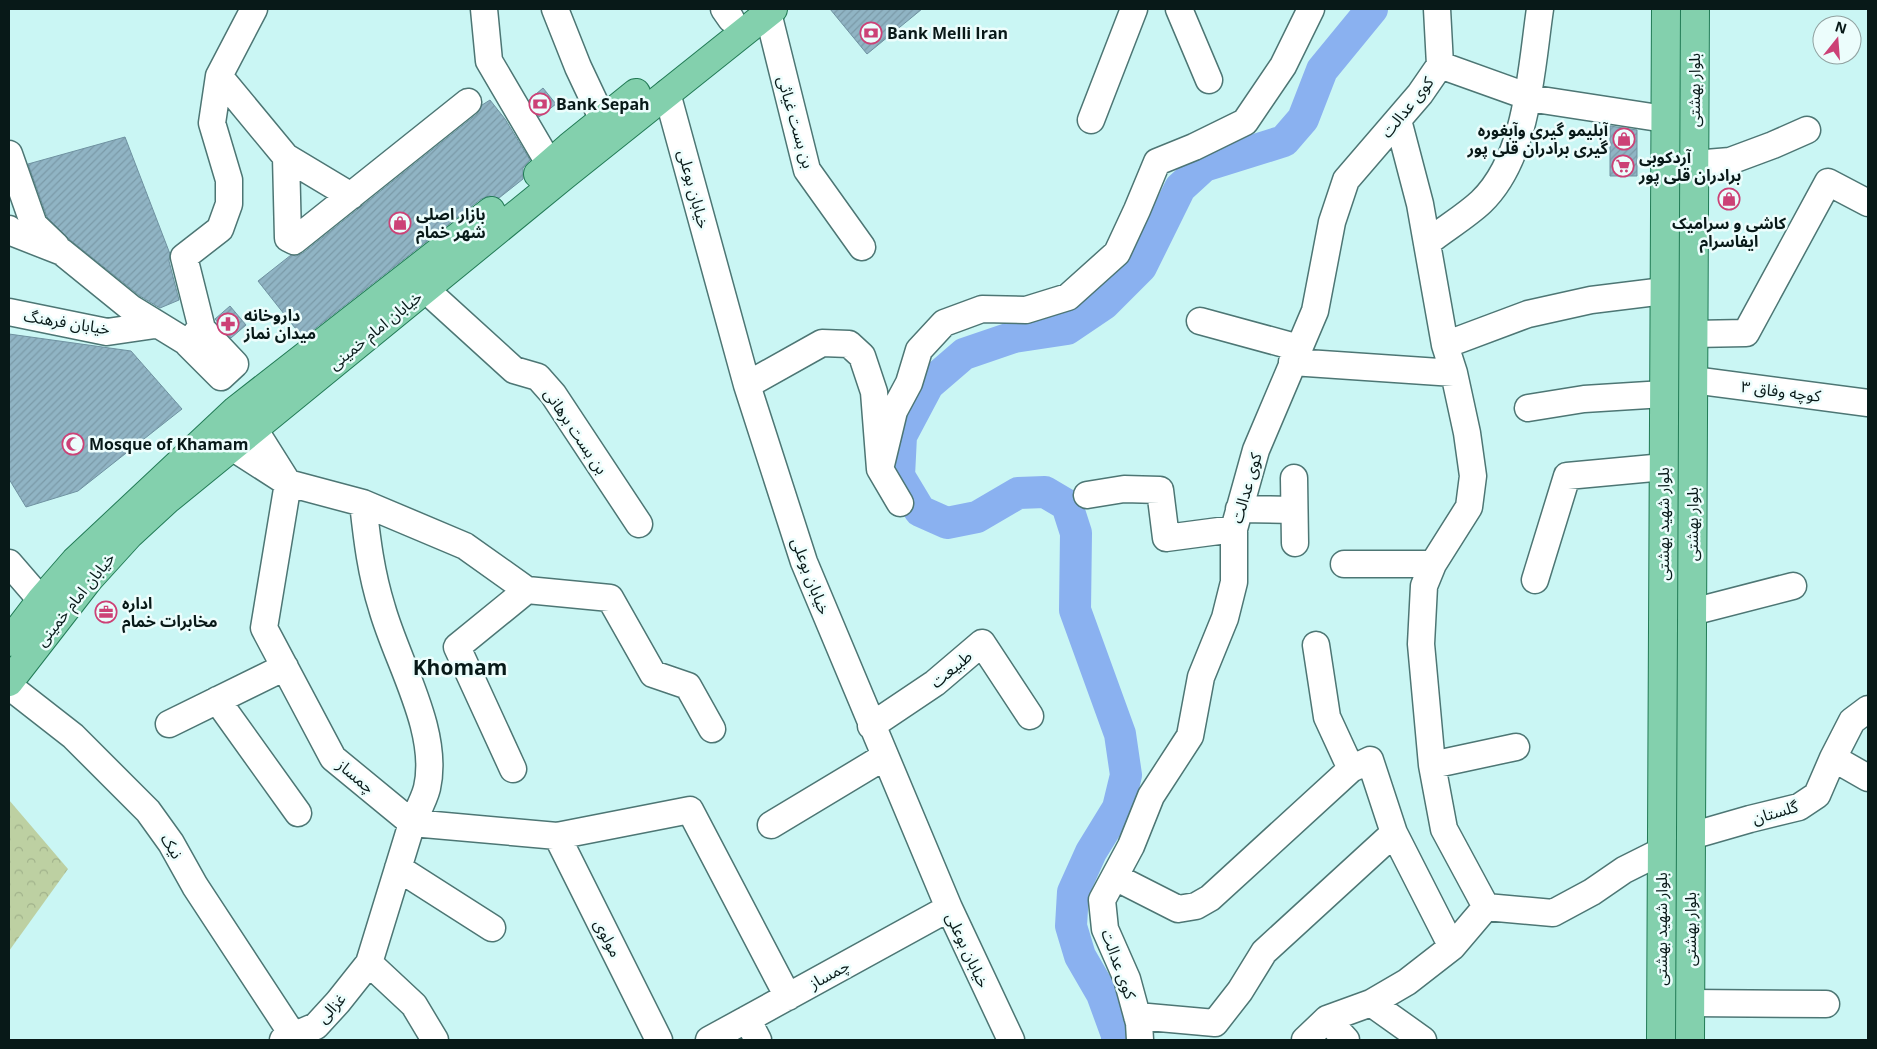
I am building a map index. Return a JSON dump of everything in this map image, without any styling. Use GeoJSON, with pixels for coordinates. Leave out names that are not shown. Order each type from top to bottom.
{"type":"FeatureCollection","features":[{"type":"Feature","properties":{"kind":"main road","name":"بلوار شهید بهشتی"},"geometry":{"type":"LineString","coordinates":[[1661,1040],[1666,9]]}},
{"type":"Feature","properties":{"kind":"main road","name":"بلوار بهشتی"},"geometry":{"type":"LineString","coordinates":[[1690,1040],[1695,9]]}},
{"type":"Feature","properties":{"kind":"main road","name":"خیابان امام خمینی"},"geometry":{"type":"LineString","coordinates":[[418,281],[569,147],[748,12]]}},
{"type":"Feature","properties":{"kind":"main road","name":"خیابان امام خمینی"},"geometry":{"type":"LineString","coordinates":[[9,642],[41,600],[82,554],[270,399],[418,281],[667,93],[748,12]]}},
{"type":"Feature","properties":{"kind":"main road","name":"خیابان امام خمینی"},"geometry":{"type":"LineString","coordinates":[[9,682],[89,579],[129,535],[232,447],[245,420]]}},
{"type":"Feature","properties":{"kind":"street"},"geometry":{"type":"LineString","coordinates":[[195,336],[184,257],[220,229],[229,204],[230,180],[212,123],[219,76],[254,9]]}},
{"type":"Feature","properties":{"kind":"street"},"geometry":{"type":"LineString","coordinates":[[484,9],[489,61],[550,165]]}},
{"type":"Feature","properties":{"kind":"street"},"geometry":{"type":"LineString","coordinates":[[555,9],[578,67],[603,120]]}},
{"type":"Feature","properties":{"kind":"street"},"geometry":{"type":"LineString","coordinates":[[1091,120],[1134,9]]}},
{"type":"Feature","properties":{"kind":"street"},"geometry":{"type":"LineString","coordinates":[[1179,9],[1209,80]]}},
{"type":"Feature","properties":{"kind":"street"},"geometry":{"type":"LineString","coordinates":[[880,469],[894,411],[909,383],[919,350],[944,323],[982,308],[1026,310],[1068,297],[1117,253],[1157,162],[1194,147],[1245,122],[1283,66],[1311,9]]}},
{"type":"Feature","properties":{"kind":"street","name":"کوی عدالت"},"geometry":{"type":"LineString","coordinates":[[1139,1028],[1127,979],[1105,929],[1102,900],[1131,846],[1151,796],[1190,736],[1201,677],[1224,618],[1234,582],[1236,519],[1256,450],[1315,311],[1332,222],[1346,180],[1420,94],[1440,65],[1437,9]]}},
{"type":"Feature","properties":{"kind":"street"},"geometry":{"type":"LineString","coordinates":[[1427,243],[1482,202],[1504,174],[1516,147],[1527,96],[1540,9]]}},
{"type":"Feature","properties":{"kind":"street","name":"بن بست غیاثی"},"geometry":{"type":"LineString","coordinates":[[748,12],[807,170],[862,247]]}},
{"type":"Feature","properties":{"kind":"street"},"geometry":{"type":"LineString","coordinates":[[1440,65],[1535,99],[1666,119]]}},
{"type":"Feature","properties":{"kind":"street"},"geometry":{"type":"LineString","coordinates":[[219,76],[286,157],[351,196]]}},
{"type":"Feature","properties":{"kind":"street","name":"خیابان بوعلی"},"geometry":{"type":"LineString","coordinates":[[667,93],[747,385],[804,562],[871,726],[949,908],[1011,1040]]}},
{"type":"Feature","properties":{"kind":"street"},"geometry":{"type":"LineString","coordinates":[[286,157],[288,238],[294,241],[468,102]]}},
{"type":"Feature","properties":{"kind":"street"},"geometry":{"type":"LineString","coordinates":[[1398,120],[1420,204],[1445,345],[1454,373],[1467,433],[1473,476],[1469,507],[1433,564],[1424,586],[1421,644],[1432,764],[1444,829],[1486,908]]}},
{"type":"Feature","properties":{"kind":"street"},"geometry":{"type":"LineString","coordinates":[[1694,164],[1730,160],[1773,145],[1807,130]]}},
{"type":"Feature","properties":{"kind":"street"},"geometry":{"type":"LineString","coordinates":[[9,154],[34,224],[62,252],[131,308],[156,325],[195,336],[228,371],[270,399]]}},
{"type":"Feature","properties":{"kind":"street"},"geometry":{"type":"LineString","coordinates":[[1693,334],[1746,334],[1828,182],[1868,203]]}},
{"type":"Feature","properties":{"kind":"street"},"geometry":{"type":"LineString","coordinates":[[9,229],[11,232],[62,252]]}},
{"type":"Feature","properties":{"kind":"street","name":"بن بست برهانی"},"geometry":{"type":"LineString","coordinates":[[418,281],[514,370],[538,377],[553,394],[639,524]]}},
{"type":"Feature","properties":{"kind":"street"},"geometry":{"type":"LineString","coordinates":[[1445,345],[1528,314],[1591,300],[1664,291]]}},
{"type":"Feature","properties":{"kind":"street","name":"خیابان فرهنگ"},"geometry":{"type":"LineString","coordinates":[[9,312],[107,332],[156,325]]}},
{"type":"Feature","properties":{"kind":"street"},"geometry":{"type":"LineString","coordinates":[[1200,322],[1296,355],[1454,373]]}},
{"type":"Feature","properties":{"kind":"street"},"geometry":{"type":"LineString","coordinates":[[747,385],[822,343],[849,344],[862,356],[874,392],[880,469],[900,503]]}},
{"type":"Feature","properties":{"kind":"street"},"geometry":{"type":"LineString","coordinates":[[228,371],[245,420],[288,483]]}},
{"type":"Feature","properties":{"kind":"street","name":"کوچه وفاق ۳"},"geometry":{"type":"LineString","coordinates":[[1693,380],[1868,403]]}},
{"type":"Feature","properties":{"kind":"street"},"geometry":{"type":"LineString","coordinates":[[1528,408],[1584,399],[1664,394]]}},
{"type":"Feature","properties":{"kind":"street"},"geometry":{"type":"LineString","coordinates":[[232,447],[288,483],[363,503],[465,546],[527,590],[610,598],[653,674],[688,686],[712,729]]}},
{"type":"Feature","properties":{"kind":"street"},"geometry":{"type":"LineString","coordinates":[[1535,580],[1568,476],[1664,466]]}},
{"type":"Feature","properties":{"kind":"street"},"geometry":{"type":"LineString","coordinates":[[1294,478],[1295,543]]}},
{"type":"Feature","properties":{"kind":"street","name":"چمساز"},"geometry":{"type":"LineString","coordinates":[[288,483],[264,628],[333,758],[412,823]]}},
{"type":"Feature","properties":{"kind":"street"},"geometry":{"type":"LineString","coordinates":[[1087,495],[1124,489],[1160,490],[1166,538],[1236,519],[1294,510]]}},
{"type":"Feature","properties":{"kind":"street"},"geometry":{"type":"LineString","coordinates":[[363,503],[369,560],[382,610],[424,724],[430,760],[427,788],[412,823],[368,963],[414,1005],[435,1040]]}},
{"type":"Feature","properties":{"kind":"street"},"geometry":{"type":"LineString","coordinates":[[9,563],[41,600]]}},
{"type":"Feature","properties":{"kind":"street"},"geometry":{"type":"LineString","coordinates":[[1344,564],[1433,564]]}},
{"type":"Feature","properties":{"kind":"street"},"geometry":{"type":"LineString","coordinates":[[1692,612],[1793,586]]}},
{"type":"Feature","properties":{"kind":"street"},"geometry":{"type":"LineString","coordinates":[[513,769],[457,647],[527,590]]}},
{"type":"Feature","properties":{"kind":"street","name":"طبيعت"},"geometry":{"type":"LineString","coordinates":[[871,726],[934,683],[982,643],[1030,716]]}},
{"type":"Feature","properties":{"kind":"street"},"geometry":{"type":"LineString","coordinates":[[1316,646],[1327,717],[1351,769]]}},
{"type":"Feature","properties":{"kind":"street"},"geometry":{"type":"LineString","coordinates":[[169,724],[285,667]]}},
{"type":"Feature","properties":{"kind":"street","name":"نیک"},"geometry":{"type":"LineString","coordinates":[[9,686],[73,736],[148,811],[171,843],[195,886],[291,1039]]}},
{"type":"Feature","properties":{"kind":"street"},"geometry":{"type":"LineString","coordinates":[[217,700],[298,813]]}},
{"type":"Feature","properties":{"kind":"street","name":"گلستان"},"geometry":{"type":"LineString","coordinates":[[1691,836],[1799,807],[1817,795],[1852,721],[1868,709]]}},
{"type":"Feature","properties":{"kind":"street"},"geometry":{"type":"LineString","coordinates":[[1432,764],[1516,747]]}},
{"type":"Feature","properties":{"kind":"street"},"geometry":{"type":"LineString","coordinates":[[771,824],[884,757]]}},
{"type":"Feature","properties":{"kind":"street"},"geometry":{"type":"LineString","coordinates":[[1833,758],[1868,778]]}},
{"type":"Feature","properties":{"kind":"street"},"geometry":{"type":"LineString","coordinates":[[1115,876],[1178,909],[1196,906],[1210,898],[1351,769],[1370,760],[1394,833],[1452,947]]}},
{"type":"Feature","properties":{"kind":"street"},"geometry":{"type":"LineString","coordinates":[[412,823],[557,836],[690,810],[788,997]]}},
{"type":"Feature","properties":{"kind":"street"},"geometry":{"type":"LineString","coordinates":[[1139,1028],[1215,1023],[1240,990],[1264,952],[1394,833]]}},
{"type":"Feature","properties":{"kind":"street","name":"مولوی"},"geometry":{"type":"LineString","coordinates":[[557,836],[659,1040]]}},
{"type":"Feature","properties":{"kind":"street"},"geometry":{"type":"LineString","coordinates":[[1486,908],[1553,913],[1592,892],[1624,870],[1662,851]]}},
{"type":"Feature","properties":{"kind":"street"},"geometry":{"type":"LineString","coordinates":[[398,868],[492,928]]}},
{"type":"Feature","properties":{"kind":"street","name":"چمساز"},"geometry":{"type":"LineString","coordinates":[[709,1040],[753,1030],[788,997],[949,908]]}},
{"type":"Feature","properties":{"kind":"street"},"geometry":{"type":"LineString","coordinates":[[1305,1040],[1327,1019],[1371,1003],[1407,982],[1452,947],[1486,908]]}},
{"type":"Feature","properties":{"kind":"street","name":"غزالی"},"geometry":{"type":"LineString","coordinates":[[291,1039],[316,1026],[338,1002],[368,963]]}},
{"type":"Feature","properties":{"kind":"street"},"geometry":{"type":"LineString","coordinates":[[1690,1002],[1826,1004]]}},
{"type":"Feature","properties":{"kind":"street"},"geometry":{"type":"LineString","coordinates":[[1371,1003],[1423,1040]]}},
{"type":"Feature","properties":{"kind":"street"},"geometry":{"type":"LineString","coordinates":[[1327,1019],[1346,1040]]}},
{"type":"Feature","properties":{"kind":"green space"},"geometry":{"type":"Polygon","coordinates":[[[9,800],[68,869],[9,951],[9,800]]]}},
{"type":"Feature","properties":{"kind":"building","name":"Bank Melli Iran"},"geometry":{"type":"Polygon","coordinates":[[[830,9],[922,9],[867,54],[830,9]]]}},
{"type":"Feature","properties":{"kind":"building","name":"Bank Sepah"},"geometry":{"type":"Polygon","coordinates":[[[543,88],[556,104],[539,117],[529,100],[543,88]]]}},
{"type":"Feature","properties":{"kind":"building","name":"بازار اصلی شهر خمام"},"geometry":{"type":"Polygon","coordinates":[[[490,100],[505,119],[530,160],[523,168],[523,179],[499,198],[489,196],[481,199],[303,338],[258,281],[291,255],[296,256],[303,253],[477,114],[482,105],[490,100]]]}},
{"type":"Feature","properties":{"kind":"building"},"geometry":{"type":"Polygon","coordinates":[[[1610,126],[1637,130],[1637,176],[1610,176],[1610,126]]]}},
{"type":"Feature","properties":{"kind":"building"},"geometry":{"type":"Polygon","coordinates":[[[125,137],[170,254],[169,261],[179,300],[160,308],[140,296],[69,239],[47,217],[28,164],[125,137]]]}},
{"type":"Feature","properties":{"kind":"building","name":"داروخانه میدان نماز"},"geometry":{"type":"Polygon","coordinates":[[[230,306],[246,325],[231,338],[215,319],[230,306]]]}},
{"type":"Feature","properties":{"kind":"building","name":"Mosque of Khamam"},"geometry":{"type":"Polygon","coordinates":[[[9,334],[131,351],[182,409],[78,491],[26,507],[9,479],[9,334]]]}},
{"type":"Feature","properties":{"kind":"waterway"},"geometry":{"type":"LineString","coordinates":[[1117,1040],[1117,1035],[1102,994],[1080,956],[1071,926],[1073,892],[1091,852],[1118,808],[1126,775],[1120,734],[1075,610],[1076,533],[1067,505],[1045,492],[1018,493],[977,517],[947,523],[920,511],[899,476],[901,436],[928,385],[964,354],[1014,337],[1067,329],[1104,304],[1141,267],[1180,188],[1204,166],[1284,141],[1303,119],[1322,70],[1372,9]]}},
{"type":"Feature","properties":{"kind":"place","name":"Bank Melli Iran"},"geometry":{"type":"Point","coordinates":[871,33]}},
{"type":"Feature","properties":{"kind":"place","name":"Bank Sepah"},"geometry":{"type":"Point","coordinates":[540,104]}},
{"type":"Feature","properties":{"kind":"place","name":"آبلیمو گیری وآبغوره گیری برادران قلی پور"},"geometry":{"type":"Point","coordinates":[1624,139]}},
{"type":"Feature","properties":{"kind":"place","name":"آردکوبی برادران قلی پور"},"geometry":{"type":"Point","coordinates":[1623,166]}},
{"type":"Feature","properties":{"kind":"place","name":"کاشی و سرامیک ایفاسرام"},"geometry":{"type":"Point","coordinates":[1729,199]}},
{"type":"Feature","properties":{"kind":"place","name":"بازار اصلی شهر خمام"},"geometry":{"type":"Point","coordinates":[400,223]}},
{"type":"Feature","properties":{"kind":"place","name":"داروخانه میدان نماز"},"geometry":{"type":"Point","coordinates":[228,324]}},
{"type":"Feature","properties":{"kind":"place","name":"Mosque of Khamam"},"geometry":{"type":"Point","coordinates":[73,444]}},
{"type":"Feature","properties":{"kind":"place","name":"اداره مخابرات خمام"},"geometry":{"type":"Point","coordinates":[106,612]}},
{"type":"Feature","properties":{"kind":"district","name":"Khomam"},"geometry":{"type":"Point","coordinates":[460,668]}}]}
